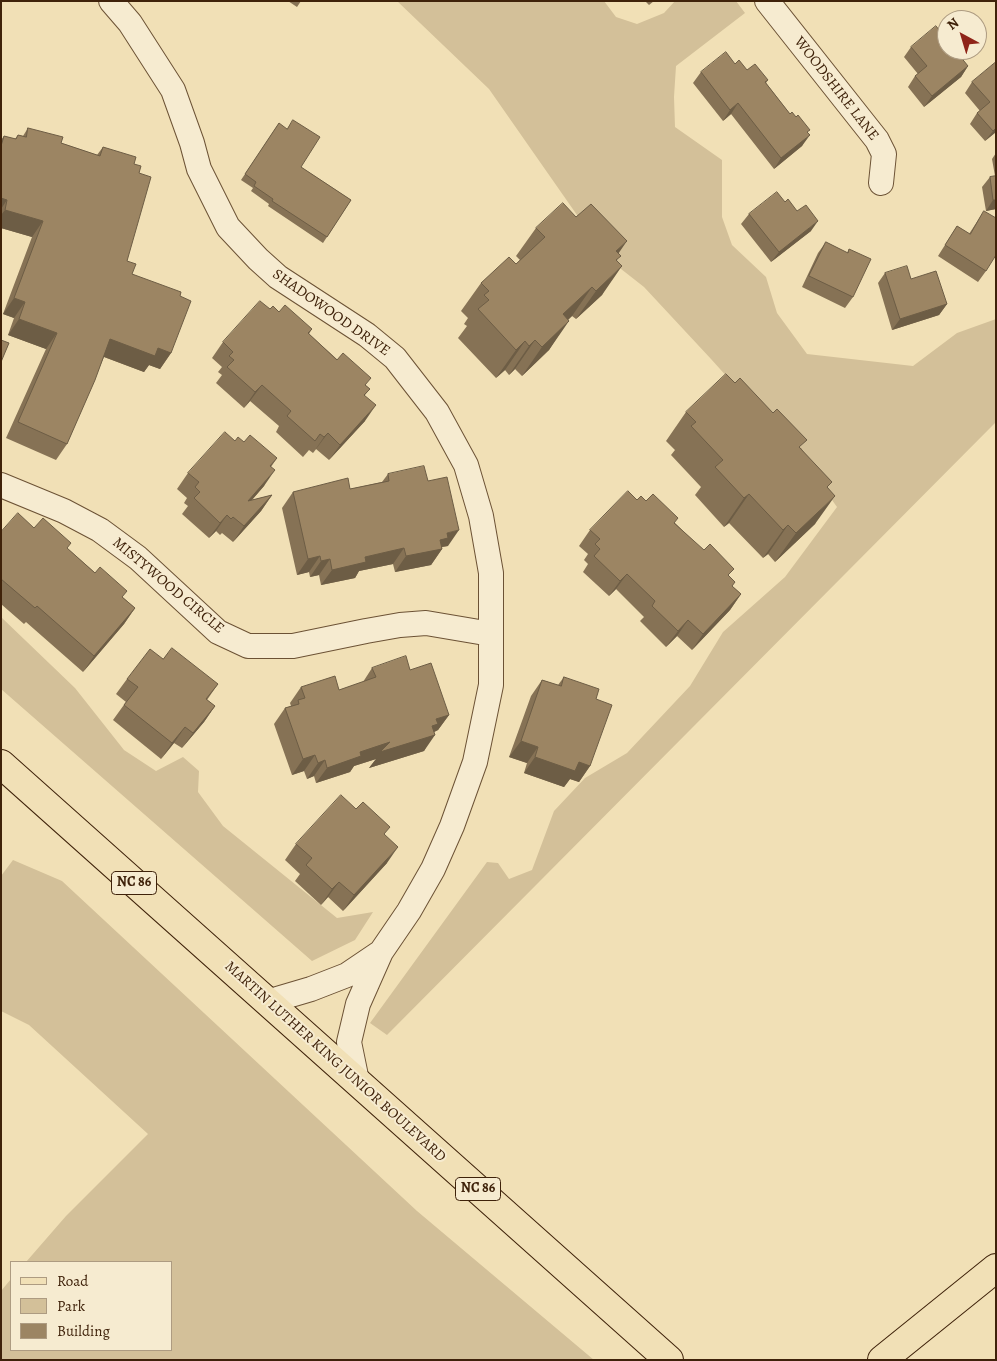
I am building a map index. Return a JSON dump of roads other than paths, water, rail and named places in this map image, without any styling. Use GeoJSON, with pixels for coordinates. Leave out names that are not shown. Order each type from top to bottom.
{"type":"FeatureCollection","features":[{"type":"Feature","properties":{"kind":"main road","name":"MARTIN LUTHER KING JUNIOR BOULEVARD"},"geometry":{"type":"LineString","coordinates":[[1,764],[669,1360]]}},
{"type":"Feature","properties":{"kind":"main road"},"geometry":{"type":"LineString","coordinates":[[882,1360],[996,1268]]}},
{"type":"Feature","properties":{"kind":"street","name":"SHADOWOOD DRIVE"},"geometry":{"type":"LineString","coordinates":[[111,1],[130,23],[172,90],[199,169],[228,227],[258,260],[278,277],[367,335],[395,358],[437,412],[466,465],[481,516],[491,573],[491,685],[475,762],[465,794],[433,869],[409,911],[380,952],[358,1004],[349,1042],[357,1081]]}},
{"type":"Feature","properties":{"kind":"street","name":"WOODSHIRE LANE"},"geometry":{"type":"LineString","coordinates":[[767,1],[877,140],[884,154],[881,184]]}},
{"type":"Feature","properties":{"kind":"street","name":"MISTYWOOD CIRCLE"},"geometry":{"type":"LineString","coordinates":[[1,485],[64,511],[100,530],[138,558],[218,632],[248,646],[293,646],[400,625],[426,623],[491,634]]}},
{"type":"Feature","properties":{"kind":"street","name":"SHADOWOOD DRIVE"},"geometry":{"type":"LineString","coordinates":[[268,1002],[311,989],[346,975],[380,952]]}}]}
